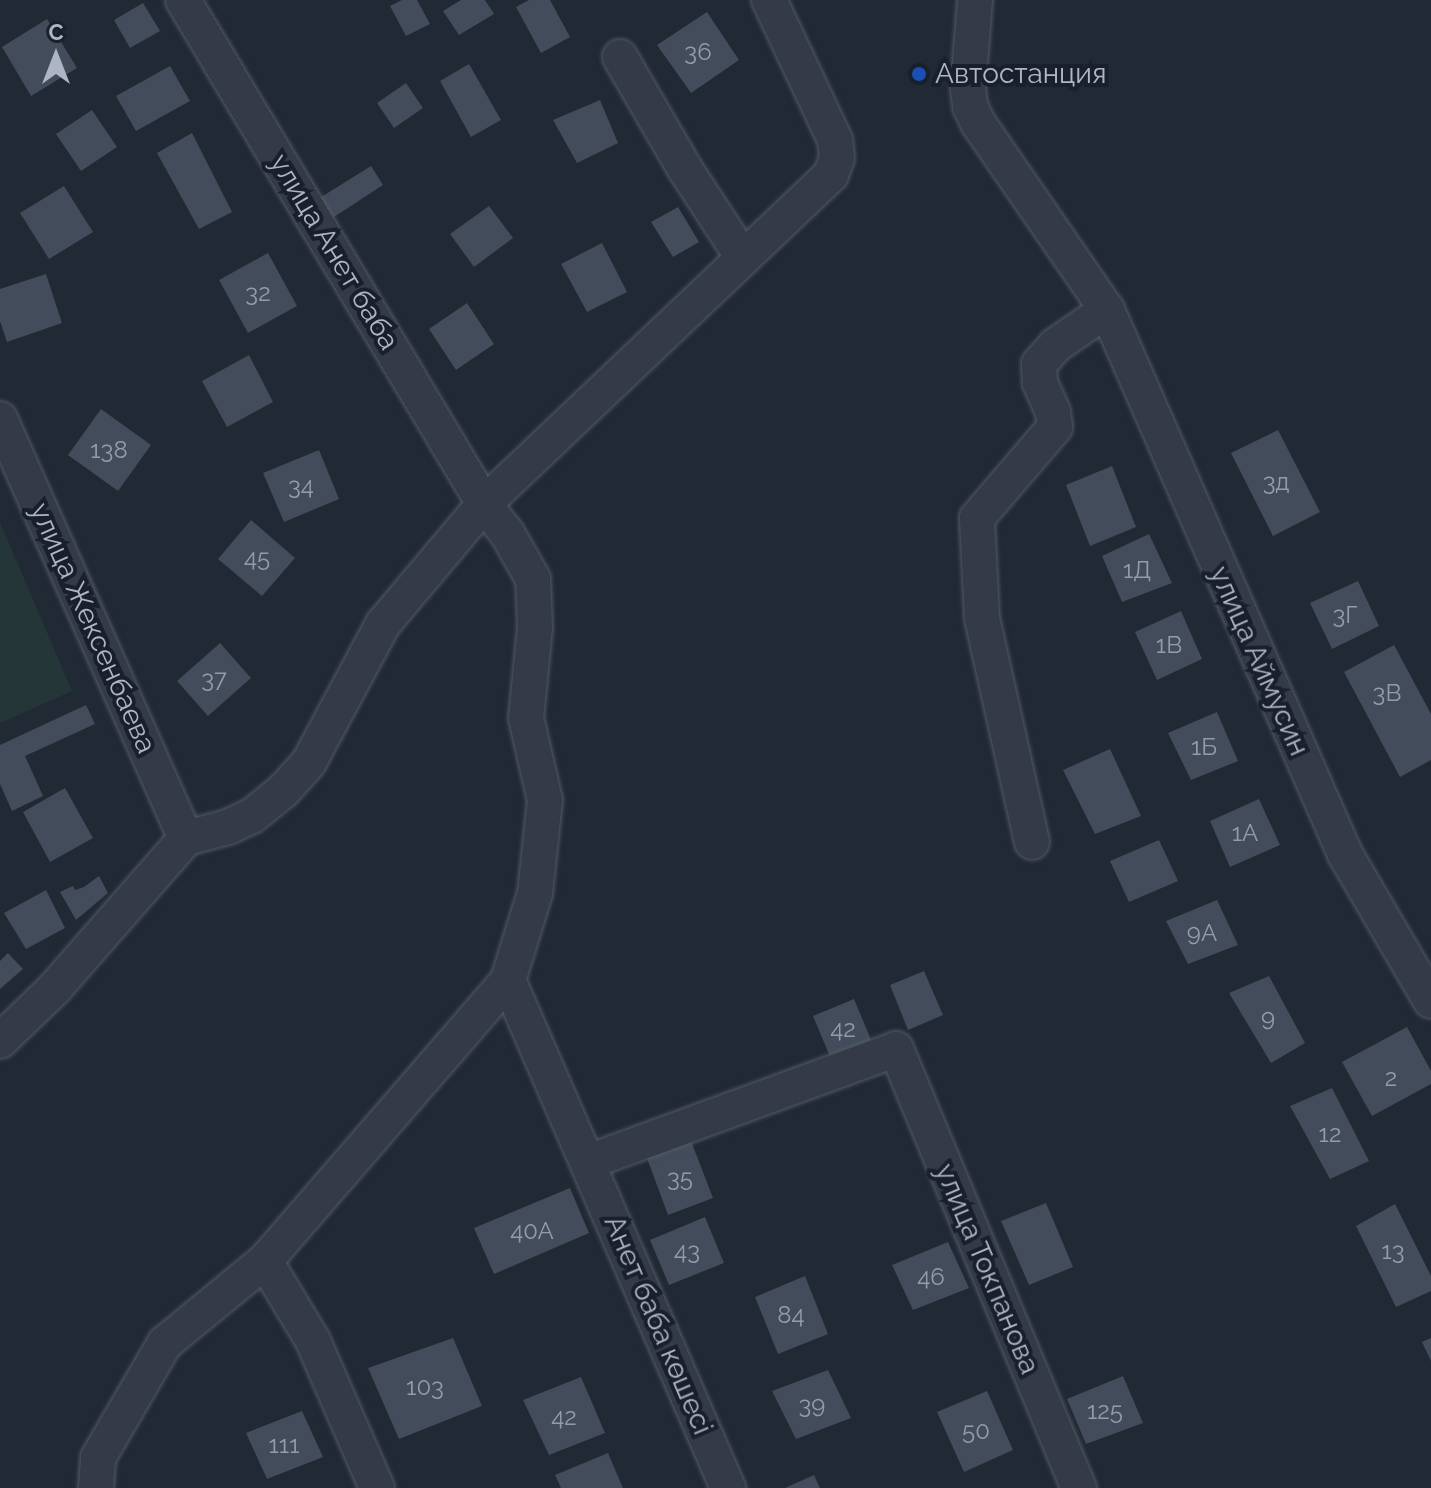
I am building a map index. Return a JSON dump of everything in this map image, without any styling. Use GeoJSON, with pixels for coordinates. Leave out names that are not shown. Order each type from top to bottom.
{"type":"FeatureCollection","features":[{"type":"Feature","properties":{"kind":"street","name":"улица Анет баба"},"geometry":{"type":"LineString","coordinates":[[183,0],[484,504],[507,533],[533,579],[535,627],[526,718],[545,800],[535,893],[508,980]]}},
{"type":"Feature","properties":{"kind":"street"},"geometry":{"type":"LineString","coordinates":[[0,1041],[54,989],[186,838],[228,827],[252,816],[301,772],[383,624],[484,504],[831,175],[837,158],[835,140],[769,0]]}},
{"type":"Feature","properties":{"kind":"street","name":"улица Аймусин"},"geometry":{"type":"LineString","coordinates":[[975,0],[968,89],[970,106],[978,123],[1107,310],[1345,854],[1431,1001]]}},
{"type":"Feature","properties":{"kind":"street"},"geometry":{"type":"LineString","coordinates":[[620,57],[685,169],[743,258]]}},
{"type":"Feature","properties":{"kind":"street"},"geometry":{"type":"LineString","coordinates":[[1032,842],[982,618],[977,518],[1055,427],[1053,412],[1040,383],[1039,364],[1056,345],[1107,310]]}},
{"type":"Feature","properties":{"kind":"street","name":"улица Жексенбаева"},"geometry":{"type":"LineString","coordinates":[[0,419],[186,838]]}},
{"type":"Feature","properties":{"kind":"street"},"geometry":{"type":"LineString","coordinates":[[96,1488],[98,1458],[165,1343],[265,1261],[508,980]]}},
{"type":"Feature","properties":{"kind":"street","name":"Анет баба көшесі"},"geometry":{"type":"LineString","coordinates":[[508,980],[728,1488]]}},
{"type":"Feature","properties":{"kind":"street","name":"улица Токпанова"},"geometry":{"type":"LineString","coordinates":[[588,1162],[896,1049],[1079,1488]]}},
{"type":"Feature","properties":{"kind":"street"},"geometry":{"type":"LineString","coordinates":[[265,1261],[313,1341],[377,1488]]}},
{"type":"Feature","properties":{"kind":"shaded area"},"geometry":{"type":"Polygon","coordinates":[[[0,522],[72,691],[0,723],[0,522]]]}},
{"type":"Feature","properties":{"kind":"building"},"geometry":{"type":"Polygon","coordinates":[[[402,0],[417,0],[430,24],[406,36],[390,6],[402,0]]]}},
{"type":"Feature","properties":{"kind":"building"},"geometry":{"type":"Polygon","coordinates":[[[461,0],[485,0],[494,14],[459,35],[443,11],[461,0]]]}},
{"type":"Feature","properties":{"kind":"building"},"geometry":{"type":"Polygon","coordinates":[[[529,0],[550,0],[570,37],[541,53],[516,7],[529,0]]]}},
{"type":"Feature","properties":{"kind":"building"},"geometry":{"type":"Polygon","coordinates":[[[143,3],[160,31],[130,48],[114,20],[143,3]]]}},
{"type":"Feature","properties":{"kind":"building"},"geometry":{"type":"Polygon","coordinates":[[[707,12],[739,60],[691,93],[657,45],[707,12]]]}},
{"type":"Feature","properties":{"kind":"building"},"geometry":{"type":"Polygon","coordinates":[[[47,19],[77,68],[31,96],[2,47],[47,19]]]}},
{"type":"Feature","properties":{"kind":"building"},"geometry":{"type":"Polygon","coordinates":[[[469,64],[501,120],[471,137],[440,81],[469,64]]]}},
{"type":"Feature","properties":{"kind":"building"},"geometry":{"type":"Polygon","coordinates":[[[170,66],[190,101],[136,131],[116,96],[170,66]]]}},
{"type":"Feature","properties":{"kind":"building"},"geometry":{"type":"Polygon","coordinates":[[[406,83],[423,108],[394,128],[377,103],[406,83]]]}},
{"type":"Feature","properties":{"kind":"building"},"geometry":{"type":"Polygon","coordinates":[[[600,100],[618,143],[577,163],[553,120],[600,100]]]}},
{"type":"Feature","properties":{"kind":"building"},"geometry":{"type":"Polygon","coordinates":[[[92,110],[117,147],[81,171],[56,134],[92,110]]]}},
{"type":"Feature","properties":{"kind":"building"},"geometry":{"type":"Polygon","coordinates":[[[192,133],[232,212],[199,229],[157,153],[192,133]]]}},
{"type":"Feature","properties":{"kind":"building"},"geometry":{"type":"Polygon","coordinates":[[[371,166],[383,185],[331,219],[318,199],[371,166]]]}},
{"type":"Feature","properties":{"kind":"building"},"geometry":{"type":"Polygon","coordinates":[[[64,186],[93,232],[49,259],[20,213],[64,186]]]}},
{"type":"Feature","properties":{"kind":"building"},"geometry":{"type":"Polygon","coordinates":[[[489,206],[513,238],[474,267],[450,234],[489,206]]]}},
{"type":"Feature","properties":{"kind":"building"},"geometry":{"type":"Polygon","coordinates":[[[678,207],[699,242],[673,257],[651,222],[678,207]]]}},
{"type":"Feature","properties":{"kind":"building"},"geometry":{"type":"Polygon","coordinates":[[[602,243],[627,292],[587,312],[561,264],[602,243]]]}},
{"type":"Feature","properties":{"kind":"building"},"geometry":{"type":"Polygon","coordinates":[[[268,253],[297,306],[248,333],[219,280],[268,253]]]}},
{"type":"Feature","properties":{"kind":"building"},"geometry":{"type":"Polygon","coordinates":[[[46,274],[62,323],[7,342],[0,321],[0,289],[46,274]]]}},
{"type":"Feature","properties":{"kind":"building"},"geometry":{"type":"Polygon","coordinates":[[[467,303],[494,344],[456,370],[429,329],[467,303]]]}},
{"type":"Feature","properties":{"kind":"building"},"geometry":{"type":"Polygon","coordinates":[[[249,355],[273,402],[227,427],[202,381],[249,355]]]}},
{"type":"Feature","properties":{"kind":"building"},"geometry":{"type":"Polygon","coordinates":[[[101,409],[151,445],[118,491],[68,455],[101,409]]]}},
{"type":"Feature","properties":{"kind":"building"},"geometry":{"type":"Polygon","coordinates":[[[1278,430],[1320,512],[1273,536],[1231,453],[1278,430]]]}},
{"type":"Feature","properties":{"kind":"building"},"geometry":{"type":"Polygon","coordinates":[[[319,450],[339,499],[284,522],[263,473],[319,450]]]}},
{"type":"Feature","properties":{"kind":"building"},"geometry":{"type":"Polygon","coordinates":[[[1112,466],[1136,527],[1090,546],[1066,485],[1112,466]]]}},
{"type":"Feature","properties":{"kind":"building"},"geometry":{"type":"Polygon","coordinates":[[[251,520],[295,558],[262,596],[218,559],[251,520]]]}},
{"type":"Feature","properties":{"kind":"building"},"geometry":{"type":"Polygon","coordinates":[[[1149,534],[1172,583],[1122,602],[1102,556],[1149,534]]]}},
{"type":"Feature","properties":{"kind":"building"},"geometry":{"type":"Polygon","coordinates":[[[1358,581],[1379,626],[1332,649],[1310,603],[1358,581]]]}},
{"type":"Feature","properties":{"kind":"building"},"geometry":{"type":"Polygon","coordinates":[[[1181,611],[1202,659],[1157,680],[1135,632],[1181,611]]]}},
{"type":"Feature","properties":{"kind":"building"},"geometry":{"type":"Polygon","coordinates":[[[220,643],[251,678],[208,716],[177,681],[220,643]]]}},
{"type":"Feature","properties":{"kind":"building"},"geometry":{"type":"Polygon","coordinates":[[[1394,645],[1431,714],[1431,760],[1400,777],[1344,672],[1394,645]]]}},
{"type":"Feature","properties":{"kind":"building"},"geometry":{"type":"Polygon","coordinates":[[[86,705],[95,724],[25,756],[43,796],[12,811],[0,784],[0,745],[86,705]]]}},
{"type":"Feature","properties":{"kind":"building"},"geometry":{"type":"Polygon","coordinates":[[[1217,712],[1238,761],[1191,780],[1168,733],[1217,712]]]}},
{"type":"Feature","properties":{"kind":"building"},"geometry":{"type":"Polygon","coordinates":[[[1110,749],[1141,816],[1095,834],[1063,770],[1110,749]]]}},
{"type":"Feature","properties":{"kind":"building"},"geometry":{"type":"Polygon","coordinates":[[[65,788],[93,838],[50,862],[23,812],[65,788]]]}},
{"type":"Feature","properties":{"kind":"building"},"geometry":{"type":"Polygon","coordinates":[[[1259,799],[1280,845],[1230,867],[1210,821],[1259,799]]]}},
{"type":"Feature","properties":{"kind":"building"},"geometry":{"type":"Polygon","coordinates":[[[1159,840],[1178,881],[1129,902],[1110,861],[1159,840]]]}},
{"type":"Feature","properties":{"kind":"building"},"geometry":{"type":"Polygon","coordinates":[[[99,876],[108,893],[76,920],[60,892],[73,886],[75,890],[84,887],[99,876]]]}},
{"type":"Feature","properties":{"kind":"building"},"geometry":{"type":"Polygon","coordinates":[[[46,890],[65,928],[26,949],[4,913],[46,890]]]}},
{"type":"Feature","properties":{"kind":"building"},"geometry":{"type":"Polygon","coordinates":[[[1217,900],[1238,945],[1188,964],[1166,921],[1217,900]]]}},
{"type":"Feature","properties":{"kind":"building"},"geometry":{"type":"Polygon","coordinates":[[[8,953],[23,969],[0,989],[0,961],[8,953]]]}},
{"type":"Feature","properties":{"kind":"building"},"geometry":{"type":"Polygon","coordinates":[[[924,971],[943,1015],[908,1030],[890,985],[924,971]]]}},
{"type":"Feature","properties":{"kind":"building"},"geometry":{"type":"Polygon","coordinates":[[[1269,976],[1305,1043],[1271,1063],[1229,993],[1269,976]]]}},
{"type":"Feature","properties":{"kind":"building"},"geometry":{"type":"Polygon","coordinates":[[[854,999],[872,1042],[831,1059],[813,1016],[854,999]]]}},
{"type":"Feature","properties":{"kind":"building"},"geometry":{"type":"Polygon","coordinates":[[[1407,1027],[1431,1071],[1431,1084],[1372,1116],[1342,1062],[1407,1027]]]}},
{"type":"Feature","properties":{"kind":"building"},"geometry":{"type":"Polygon","coordinates":[[[1332,1088],[1369,1161],[1330,1179],[1290,1106],[1332,1088]]]}},
{"type":"Feature","properties":{"kind":"building"},"geometry":{"type":"Polygon","coordinates":[[[691,1141],[713,1198],[668,1215],[647,1158],[691,1141]]]}},
{"type":"Feature","properties":{"kind":"building"},"geometry":{"type":"Polygon","coordinates":[[[570,1188],[589,1233],[494,1274],[474,1228],[570,1188]]]}},
{"type":"Feature","properties":{"kind":"building"},"geometry":{"type":"Polygon","coordinates":[[[1046,1203],[1073,1267],[1029,1285],[1001,1221],[1046,1203]]]}},
{"type":"Feature","properties":{"kind":"building"},"geometry":{"type":"Polygon","coordinates":[[[1395,1204],[1431,1276],[1431,1291],[1396,1307],[1356,1226],[1395,1204]]]}},
{"type":"Feature","properties":{"kind":"building"},"geometry":{"type":"Polygon","coordinates":[[[705,1217],[724,1263],[669,1285],[650,1240],[705,1217]]]}},
{"type":"Feature","properties":{"kind":"building"},"geometry":{"type":"Polygon","coordinates":[[[948,1242],[969,1288],[913,1310],[892,1265],[948,1242]]]}},
{"type":"Feature","properties":{"kind":"building"},"geometry":{"type":"Polygon","coordinates":[[[805,1276],[828,1334],[778,1354],[755,1297],[805,1276]]]}},
{"type":"Feature","properties":{"kind":"building"},"geometry":{"type":"Polygon","coordinates":[[[453,1338],[482,1406],[399,1439],[368,1368],[453,1338]]]}},
{"type":"Feature","properties":{"kind":"building"},"geometry":{"type":"Polygon","coordinates":[[[1431,1338],[1431,1361],[1422,1342],[1431,1338]]]}},
{"type":"Feature","properties":{"kind":"building"},"geometry":{"type":"Polygon","coordinates":[[[828,1370],[851,1418],[796,1439],[772,1391],[828,1370]]]}},
{"type":"Feature","properties":{"kind":"building"},"geometry":{"type":"Polygon","coordinates":[[[1123,1376],[1143,1423],[1086,1444],[1067,1399],[1123,1376]]]}},
{"type":"Feature","properties":{"kind":"building"},"geometry":{"type":"Polygon","coordinates":[[[581,1377],[605,1433],[549,1455],[523,1400],[581,1377]]]}},
{"type":"Feature","properties":{"kind":"building"},"geometry":{"type":"Polygon","coordinates":[[[987,1391],[1013,1450],[964,1472],[937,1412],[987,1391]]]}},
{"type":"Feature","properties":{"kind":"building"},"geometry":{"type":"Polygon","coordinates":[[[302,1411],[323,1457],[267,1479],[246,1433],[302,1411]]]}},
{"type":"Feature","properties":{"kind":"building"},"geometry":{"type":"Polygon","coordinates":[[[608,1453],[623,1488],[561,1488],[555,1475],[608,1453]]]}},
{"type":"Feature","properties":{"kind":"building"},"geometry":{"type":"Polygon","coordinates":[[[814,1475],[820,1488],[785,1488],[814,1475]]]}},
{"type":"Feature","properties":{"kind":"place","name":"Автостанция"},"geometry":{"type":"Point","coordinates":[919,74]}}]}
